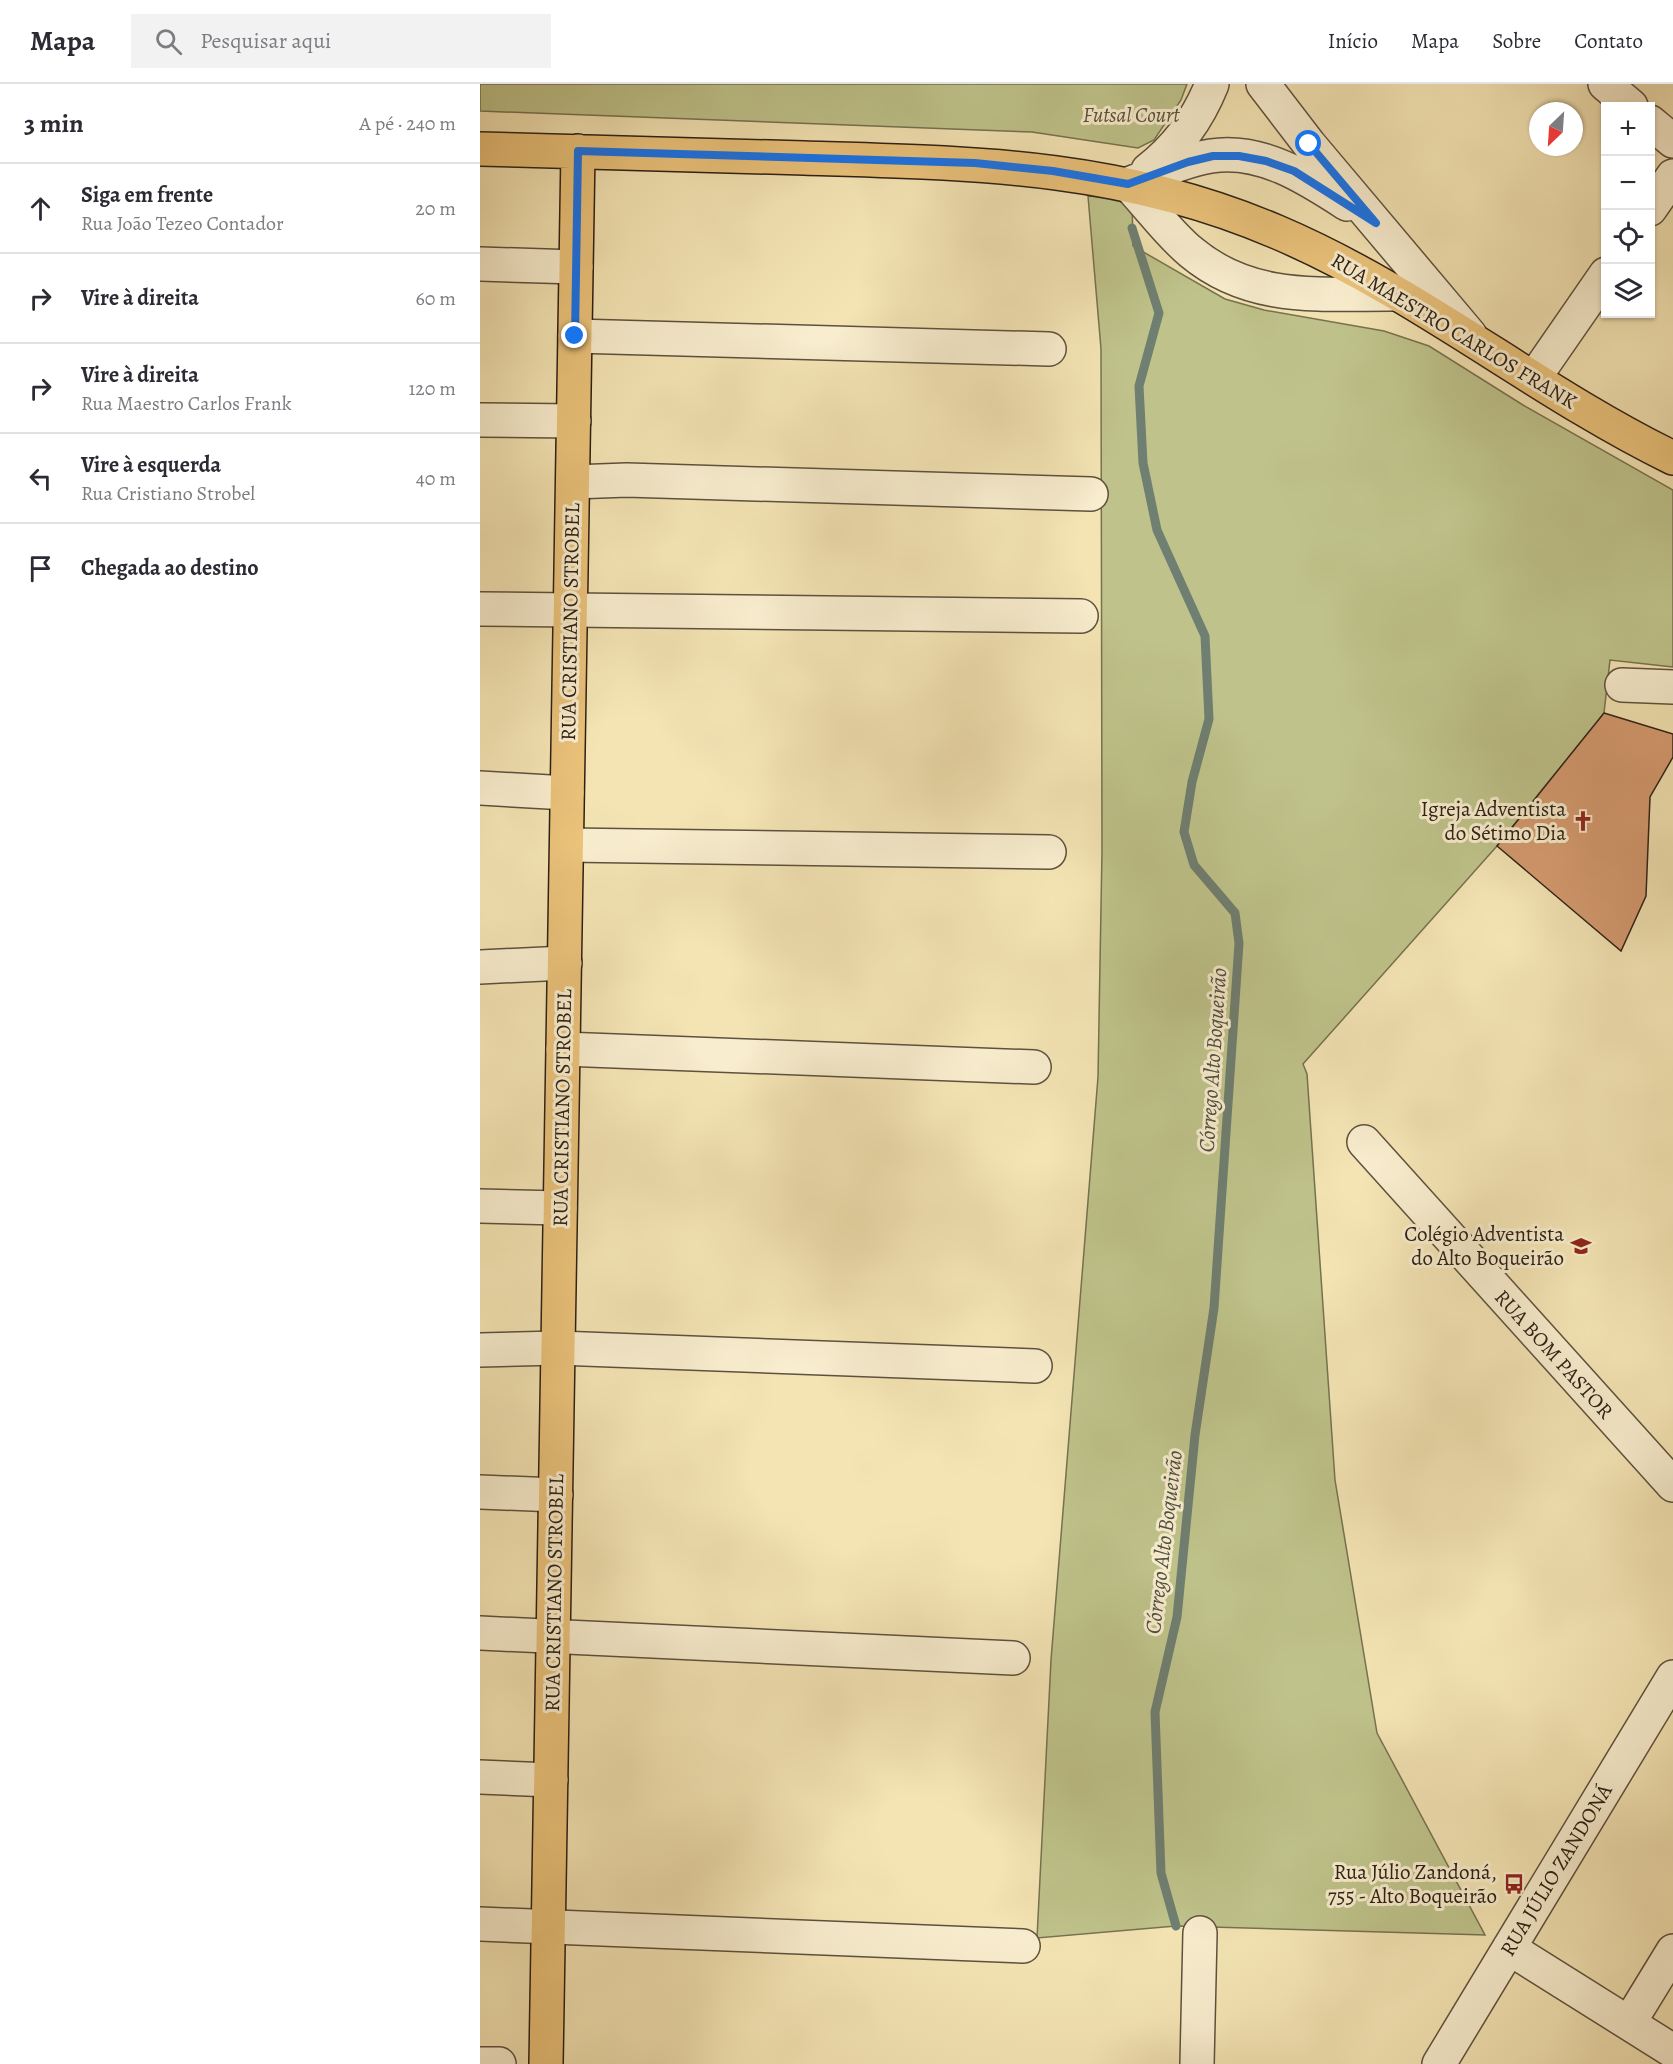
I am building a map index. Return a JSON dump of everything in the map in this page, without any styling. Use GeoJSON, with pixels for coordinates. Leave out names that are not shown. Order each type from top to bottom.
{"type":"FeatureCollection","features":[{"type":"Feature","properties":{"kind":"main road","name":"RUA MAESTRO CARLOS FRANK"},"geometry":{"type":"LineString","coordinates":[[480,149],[975,163],[1053,171],[1128,184],[1222,210],[1316,249],[1401,294],[1598,417],[1673,458]]}},
{"type":"Feature","properties":{"kind":"main road","name":"RUA CRISTIANO STROBEL"},"geometry":{"type":"LineString","coordinates":[[546,2064],[578,151]]}},
{"type":"Feature","properties":{"kind":"street"},"geometry":{"type":"LineString","coordinates":[[1128,184],[1163,158],[1182,138],[1202,108],[1212,84]]}},
{"type":"Feature","properties":{"kind":"street"},"geometry":{"type":"LineString","coordinates":[[1263,84],[1309,144],[1472,338]]}},
{"type":"Feature","properties":{"kind":"street"},"geometry":{"type":"LineString","coordinates":[[1605,84],[1626,102]]}},
{"type":"Feature","properties":{"kind":"street"},"geometry":{"type":"LineString","coordinates":[[1655,126],[1673,141]]}},
{"type":"Feature","properties":{"kind":"street"},"geometry":{"type":"LineString","coordinates":[[1128,184],[1188,162],[1213,156],[1239,156],[1266,161],[1294,171],[1376,223]]}},
{"type":"Feature","properties":{"kind":"street"},"geometry":{"type":"LineString","coordinates":[[1655,202],[1673,176]]}},
{"type":"Feature","properties":{"kind":"street"},"geometry":{"type":"LineString","coordinates":[[1128,184],[1189,251],[1234,280],[1277,291],[1401,294]]}},
{"type":"Feature","properties":{"kind":"street"},"geometry":{"type":"LineString","coordinates":[[480,264],[576,267]]}},
{"type":"Feature","properties":{"kind":"street"},"geometry":{"type":"LineString","coordinates":[[1534,378],[1601,280]]}},
{"type":"Feature","properties":{"kind":"street"},"geometry":{"type":"LineString","coordinates":[[575,336],[1049,349]]}},
{"type":"Feature","properties":{"kind":"street"},"geometry":{"type":"LineString","coordinates":[[480,420],[574,421]]}},
{"type":"Feature","properties":{"kind":"street"},"geometry":{"type":"LineString","coordinates":[[573,482],[627,480],[1091,494]]}},
{"type":"Feature","properties":{"kind":"street"},"geometry":{"type":"LineString","coordinates":[[480,609],[1081,616]]}},
{"type":"Feature","properties":{"kind":"street"},"geometry":{"type":"LineString","coordinates":[[1622,685],[1673,687]]}},
{"type":"Feature","properties":{"kind":"street"},"geometry":{"type":"LineString","coordinates":[[480,788],[567,793]]}},
{"type":"Feature","properties":{"kind":"street"},"geometry":{"type":"LineString","coordinates":[[567,844],[1049,852]]}},
{"type":"Feature","properties":{"kind":"street"},"geometry":{"type":"LineString","coordinates":[[480,967],[565,963]]}},
{"type":"Feature","properties":{"kind":"street"},"geometry":{"type":"LineString","coordinates":[[563,1049],[1034,1067]]}},
{"type":"Feature","properties":{"kind":"street","name":"RUA BOM PASTOR"},"geometry":{"type":"LineString","coordinates":[[1364,1142],[1673,1485]]}},
{"type":"Feature","properties":{"kind":"street"},"geometry":{"type":"LineString","coordinates":[[480,1206],[560,1208]]}},
{"type":"Feature","properties":{"kind":"street"},"geometry":{"type":"LineString","coordinates":[[480,1350],[558,1348],[1035,1366]]}},
{"type":"Feature","properties":{"kind":"street"},"geometry":{"type":"LineString","coordinates":[[480,1492],[556,1495]]}},
{"type":"Feature","properties":{"kind":"street"},"geometry":{"type":"LineString","coordinates":[[480,1632],[1013,1658]]}},
{"type":"Feature","properties":{"kind":"street","name":"RUA JÚLIO ZANDONÁ"},"geometry":{"type":"LineString","coordinates":[[1439,2064],[1673,1677]]}},
{"type":"Feature","properties":{"kind":"street"},"geometry":{"type":"LineString","coordinates":[[480,1777],[551,1780]]}},
{"type":"Feature","properties":{"kind":"street"},"geometry":{"type":"LineString","coordinates":[[480,1924],[1023,1946]]}},
{"type":"Feature","properties":{"kind":"street"},"geometry":{"type":"LineString","coordinates":[[1197,2064],[1200,1933]]}},
{"type":"Feature","properties":{"kind":"street"},"geometry":{"type":"LineString","coordinates":[[1509,1948],[1673,2051]]}},
{"type":"Feature","properties":{"kind":"street"},"geometry":{"type":"LineString","coordinates":[[1629,2023],[1673,1951]]}},
{"type":"Feature","properties":{"kind":"street"},"geometry":{"type":"LineString","coordinates":[[480,2064],[499,2064]]}},
{"type":"Feature","properties":{"kind":"green space","name":"Futsal Court"},"geometry":{"type":"Polygon","coordinates":[[[480,84],[1187,84],[1181,100],[1154,140],[1138,148],[1032,132],[480,111],[480,84]]]}},
{"type":"Feature","properties":{"kind":"green space"},"geometry":{"type":"Polygon","coordinates":[[[1088,196],[1132,199],[1133,246],[1225,299],[1264,310],[1384,331],[1429,346],[1523,405],[1673,490],[1673,667],[1610,660],[1604,713],[1497,846],[1303,1064],[1307,1074],[1335,1480],[1377,1733],[1485,1935],[1176,1926],[1037,1938],[1051,1660],[1098,1077],[1102,851],[1101,349],[1088,196]]]}},
{"type":"Feature","properties":{"kind":"building","name":"Igreja Adventista do Sétimo Dia"},"geometry":{"type":"Polygon","coordinates":[[[1604,713],[1673,734],[1673,757],[1650,797],[1646,896],[1621,951],[1497,846],[1604,713]]]}},
{"type":"Feature","properties":{"kind":"waterway","name":"Córrego Alto Boqueirão"},"geometry":{"type":"LineString","coordinates":[[1132,228],[1159,313],[1139,386],[1143,463],[1157,530],[1205,636],[1209,719],[1192,782],[1184,832],[1194,865],[1235,913],[1239,943],[1214,1308],[1195,1435],[1177,1617],[1155,1712],[1161,1873],[1176,1926]]}},
{"type":"Feature","properties":{"kind":"place","name":"Igreja Adventista do Sétimo Dia"},"geometry":{"type":"Point","coordinates":[1583,821]}},
{"type":"Feature","properties":{"kind":"place","name":"Colégio Adventista do Alto Boqueirão"},"geometry":{"type":"Point","coordinates":[1581,1246]}},
{"type":"Feature","properties":{"kind":"place","name":"Rua Júlio Zandoná, 755 - Alto Boqueirão"},"geometry":{"type":"Point","coordinates":[1514,1884]}},
{"type":"Feature","properties":{"kind":"route"},"geometry":{"type":"LineString","coordinates":[[575,336],[578,151],[975,163],[1053,171],[1128,184],[1188,162],[1213,156],[1239,156],[1266,161],[1294,171],[1376,223],[1309,144]]}}]}
